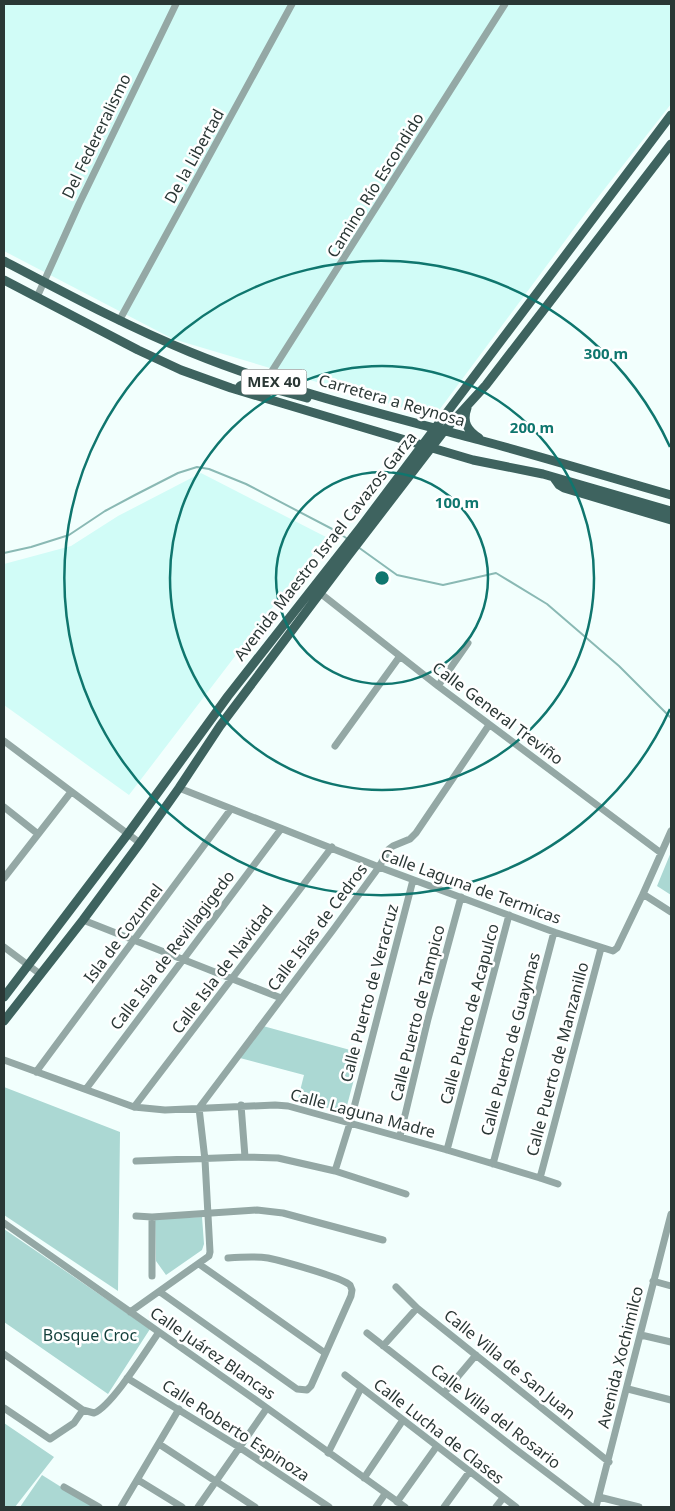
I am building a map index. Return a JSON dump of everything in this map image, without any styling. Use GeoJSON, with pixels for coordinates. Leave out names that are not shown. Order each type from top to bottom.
{"type":"FeatureCollection","features":[{"type":"Feature","properties":{"kind":"main road","name":"Avenida Maestro Israel Cavazos Garza"},"geometry":{"type":"LineString","coordinates":[[363,530],[434,429],[671,115]]}},
{"type":"Feature","properties":{"kind":"main road","name":"Avenida Maestro Israel Cavazos Garza"},"geometry":{"type":"LineString","coordinates":[[4,997],[128,835],[228,696],[444,431],[486,385],[671,144]]}},
{"type":"Feature","properties":{"kind":"main road","name":"Carretera a Reynosa"},"geometry":{"type":"LineString","coordinates":[[4,261],[119,321],[190,352],[267,379],[393,417],[671,495]]}},
{"type":"Feature","properties":{"kind":"main road","name":"Carretera a Reynosa"},"geometry":{"type":"LineString","coordinates":[[4,280],[174,367],[238,390],[422,446],[473,460],[554,478],[671,510]]}},
{"type":"Feature","properties":{"kind":"main road"},"geometry":{"type":"LineString","coordinates":[[238,390],[244,383],[252,382],[373,416],[393,417]]}},
{"type":"Feature","properties":{"kind":"main road"},"geometry":{"type":"LineString","coordinates":[[468,406],[464,416],[466,425],[472,433],[484,441]]}},
{"type":"Feature","properties":{"kind":"main road"},"geometry":{"type":"LineString","coordinates":[[554,478],[559,486],[564,488],[671,520]]}},
{"type":"Feature","properties":{"kind":"main road","name":"Avenida Maestro Israel Cavazos Garza"},"geometry":{"type":"LineString","coordinates":[[4,1021],[140,843],[220,726],[320,593],[345,552]]}},
{"type":"Feature","properties":{"kind":"street","name":"Del Federeralismo"},"geometry":{"type":"LineString","coordinates":[[37,297],[78,204],[176,4]]}},
{"type":"Feature","properties":{"kind":"street","name":"De la Libertad"},"geometry":{"type":"LineString","coordinates":[[119,321],[292,4]]}},
{"type":"Feature","properties":{"kind":"street","name":"Camino Río Escondido"},"geometry":{"type":"LineString","coordinates":[[267,379],[505,4]]}},
{"type":"Feature","properties":{"kind":"street","name":"Calle General Treviño"},"geometry":{"type":"LineString","coordinates":[[320,593],[489,725],[661,853]]}},
{"type":"Feature","properties":{"kind":"street"},"geometry":{"type":"LineString","coordinates":[[438,686],[468,643]]}},
{"type":"Feature","properties":{"kind":"street"},"geometry":{"type":"LineString","coordinates":[[335,746],[400,656]]}},
{"type":"Feature","properties":{"kind":"street","name":"Calle Islas de Cedros"},"geometry":{"type":"LineString","coordinates":[[198,1108],[393,846],[410,839],[416,833],[489,725]]}},
{"type":"Feature","properties":{"kind":"street"},"geometry":{"type":"LineString","coordinates":[[4,741],[140,843]]}},
{"type":"Feature","properties":{"kind":"street","name":"Calle Laguna de Termicas"},"geometry":{"type":"LineString","coordinates":[[179,788],[413,880],[601,948],[616,950],[643,894]]}},
{"type":"Feature","properties":{"kind":"street"},"geometry":{"type":"LineString","coordinates":[[4,876],[71,792]]}},
{"type":"Feature","properties":{"kind":"street"},"geometry":{"type":"LineString","coordinates":[[4,807],[38,834]]}},
{"type":"Feature","properties":{"kind":"street","name":"Isla de Cozumel"},"geometry":{"type":"LineString","coordinates":[[36,1072],[231,809]]}},
{"type":"Feature","properties":{"kind":"street","name":"Calle Isla de Revillagigedo"},"geometry":{"type":"LineString","coordinates":[[86,1089],[182,958],[281,828]]}},
{"type":"Feature","properties":{"kind":"street"},"geometry":{"type":"LineString","coordinates":[[671,831],[643,894],[671,912]]}},
{"type":"Feature","properties":{"kind":"street","name":"Calle Isla de Navidad"},"geometry":{"type":"LineString","coordinates":[[134,1107],[332,847]]}},
{"type":"Feature","properties":{"kind":"street","name":"Calle Puerto de Veracruz"},"geometry":{"type":"LineString","coordinates":[[335,1171],[350,1123],[413,880]]}},
{"type":"Feature","properties":{"kind":"street","name":"Calle Puerto de Tampico"},"geometry":{"type":"LineString","coordinates":[[400,1136],[428,1019],[461,897]]}},
{"type":"Feature","properties":{"kind":"street","name":"Calle Puerto de Acapulco"},"geometry":{"type":"LineString","coordinates":[[447,1150],[509,915]]}},
{"type":"Feature","properties":{"kind":"street"},"geometry":{"type":"LineString","coordinates":[[83,920],[281,998]]}},
{"type":"Feature","properties":{"kind":"street","name":"Calle Puerto de Guaymas"},"geometry":{"type":"LineString","coordinates":[[493,1164],[554,932]]}},
{"type":"Feature","properties":{"kind":"street"},"geometry":{"type":"LineString","coordinates":[[4,947],[40,974]]}},
{"type":"Feature","properties":{"kind":"street","name":"Calle Puerto de Manzanillo"},"geometry":{"type":"LineString","coordinates":[[540,1178],[601,948]]}},
{"type":"Feature","properties":{"kind":"street","name":"Calle Laguna Madre"},"geometry":{"type":"LineString","coordinates":[[4,1060],[134,1107],[165,1110],[275,1104],[288,1106],[400,1136],[558,1184]]}},
{"type":"Feature","properties":{"kind":"street"},"geometry":{"type":"LineString","coordinates":[[241,1106],[245,1157]]}},
{"type":"Feature","properties":{"kind":"street"},"geometry":{"type":"LineString","coordinates":[[130,1312],[199,1264],[210,1252],[205,1160],[198,1108]]}},
{"type":"Feature","properties":{"kind":"street"},"geometry":{"type":"LineString","coordinates":[[136,1161],[205,1160],[245,1157],[278,1158],[335,1171],[406,1194]]}},
{"type":"Feature","properties":{"kind":"street"},"geometry":{"type":"LineString","coordinates":[[136,1216],[152,1217],[257,1210],[283,1213],[383,1240]]}},
{"type":"Feature","properties":{"kind":"street","name":"Avenida Xochimilco"},"geometry":{"type":"LineString","coordinates":[[596,1507],[628,1389],[653,1281],[669,1230],[671,1214]]}},
{"type":"Feature","properties":{"kind":"street"},"geometry":{"type":"LineString","coordinates":[[152,1217],[152,1276]]}},
{"type":"Feature","properties":{"kind":"street","name":"Calle Juárez Blancas"},"geometry":{"type":"LineString","coordinates":[[4,1224],[405,1507]]}},
{"type":"Feature","properties":{"kind":"street"},"geometry":{"type":"LineString","coordinates":[[160,1292],[298,1389],[307,1390],[311,1386],[324,1353],[351,1296],[352,1290],[350,1285],[346,1282],[268,1258],[228,1258]]}},
{"type":"Feature","properties":{"kind":"street"},"geometry":{"type":"LineString","coordinates":[[199,1264],[324,1353]]}},
{"type":"Feature","properties":{"kind":"street"},"geometry":{"type":"LineString","coordinates":[[653,1281],[671,1286]]}},
{"type":"Feature","properties":{"kind":"street","name":"Calle Villa de San Juan"},"geometry":{"type":"LineString","coordinates":[[396,1287],[417,1308],[609,1462]]}},
{"type":"Feature","properties":{"kind":"street"},"geometry":{"type":"LineString","coordinates":[[383,1346],[417,1308]]}},
{"type":"Feature","properties":{"kind":"street"},"geometry":{"type":"LineString","coordinates":[[4,1354],[90,1413],[99,1411],[127,1378],[159,1332]]}},
{"type":"Feature","properties":{"kind":"street","name":"Calle Villa del Rosario"},"geometry":{"type":"LineString","coordinates":[[367,1333],[592,1507]]}},
{"type":"Feature","properties":{"kind":"street"},"geometry":{"type":"LineString","coordinates":[[641,1334],[671,1342]]}},
{"type":"Feature","properties":{"kind":"street"},"geometry":{"type":"LineString","coordinates":[[444,1392],[476,1355]]}},
{"type":"Feature","properties":{"kind":"street","name":"Calle Lucha de Clases"},"geometry":{"type":"LineString","coordinates":[[345,1375],[516,1507]]}},
{"type":"Feature","properties":{"kind":"street","name":"Calle Roberto Espinoza"},"geometry":{"type":"LineString","coordinates":[[127,1378],[239,1447],[329,1507]]}},
{"type":"Feature","properties":{"kind":"street"},"geometry":{"type":"LineString","coordinates":[[328,1453],[361,1388]]}},
{"type":"Feature","properties":{"kind":"street"},"geometry":{"type":"LineString","coordinates":[[628,1389],[671,1400]]}},
{"type":"Feature","properties":{"kind":"street"},"geometry":{"type":"LineString","coordinates":[[4,1408],[47,1438],[53,1438],[74,1423],[83,1410]]}},
{"type":"Feature","properties":{"kind":"street"},"geometry":{"type":"LineString","coordinates":[[198,1507],[267,1408]]}},
{"type":"Feature","properties":{"kind":"street"},"geometry":{"type":"LineString","coordinates":[[121,1507],[179,1409]]}},
{"type":"Feature","properties":{"kind":"street"},"geometry":{"type":"LineString","coordinates":[[364,1478],[403,1420]]}},
{"type":"Feature","properties":{"kind":"street"},"geometry":{"type":"LineString","coordinates":[[159,1444],[255,1507]]}},
{"type":"Feature","properties":{"kind":"street"},"geometry":{"type":"LineString","coordinates":[[397,1502],[437,1446]]}},
{"type":"Feature","properties":{"kind":"street"},"geometry":{"type":"LineString","coordinates":[[444,1507],[470,1471]]}},
{"type":"Feature","properties":{"kind":"street"},"geometry":{"type":"LineString","coordinates":[[138,1480],[182,1507]]}},
{"type":"Feature","properties":{"kind":"street"},"geometry":{"type":"LineString","coordinates":[[64,1487],[99,1507]]}},
{"type":"Feature","properties":{"kind":"street"},"geometry":{"type":"LineString","coordinates":[[376,1507],[385,1494]]}},
{"type":"Feature","properties":{"kind":"street"},"geometry":{"type":"LineString","coordinates":[[599,1497],[639,1507]]}},
{"type":"Feature","properties":{"kind":"street"},"geometry":{"type":"LineString","coordinates":[[496,1507],[503,1498]]}},
{"type":"Feature","properties":{"kind":"shaded area"},"geometry":{"type":"Polygon","coordinates":[[[4,4],[671,4],[671,104],[588,210],[434,417],[173,339],[4,251],[4,4]]]}},
{"type":"Feature","properties":{"kind":"shaded area"},"geometry":{"type":"Polygon","coordinates":[[[201,473],[326,537],[129,795],[4,705],[4,564],[71,546],[118,516],[201,473]]]}},
{"type":"Feature","properties":{"kind":"green space"},"geometry":{"type":"Polygon","coordinates":[[[671,852],[671,895],[657,886],[671,852]]]}},
{"type":"Feature","properties":{"kind":"green space"},"geometry":{"type":"Polygon","coordinates":[[[263,1026],[361,1053],[345,1113],[298,1099],[304,1075],[240,1058],[263,1026]]]}},
{"type":"Feature","properties":{"kind":"green space"},"geometry":{"type":"Polygon","coordinates":[[[4,1087],[120,1132],[118,1291],[4,1215],[4,1087]]]}},
{"type":"Feature","properties":{"kind":"green space"},"geometry":{"type":"Polygon","coordinates":[[[202,1217],[204,1244],[202,1250],[166,1275],[156,1261],[155,1219],[202,1217]]]}},
{"type":"Feature","properties":{"kind":"green space","name":"Bosque Croc"},"geometry":{"type":"Polygon","coordinates":[[[4,1229],[150,1329],[108,1394],[4,1322],[4,1229]]]}},
{"type":"Feature","properties":{"kind":"green space"},"geometry":{"type":"Polygon","coordinates":[[[4,1423],[54,1457],[15,1507],[4,1507],[4,1423]]]}},
{"type":"Feature","properties":{"kind":"green space"},"geometry":{"type":"Polygon","coordinates":[[[42,1475],[93,1507],[20,1507],[42,1475]]]}},
{"type":"Feature","properties":{"kind":"waterway"},"geometry":{"type":"LineString","coordinates":[[4,553],[69,535],[105,511],[135,495],[178,473],[197,467],[209,469],[246,484],[336,531],[349,540]]}},
{"type":"Feature","properties":{"kind":"waterway"},"geometry":{"type":"LineString","coordinates":[[358,547],[397,575],[443,585],[496,573],[547,604],[619,666],[671,718]]}}]}
